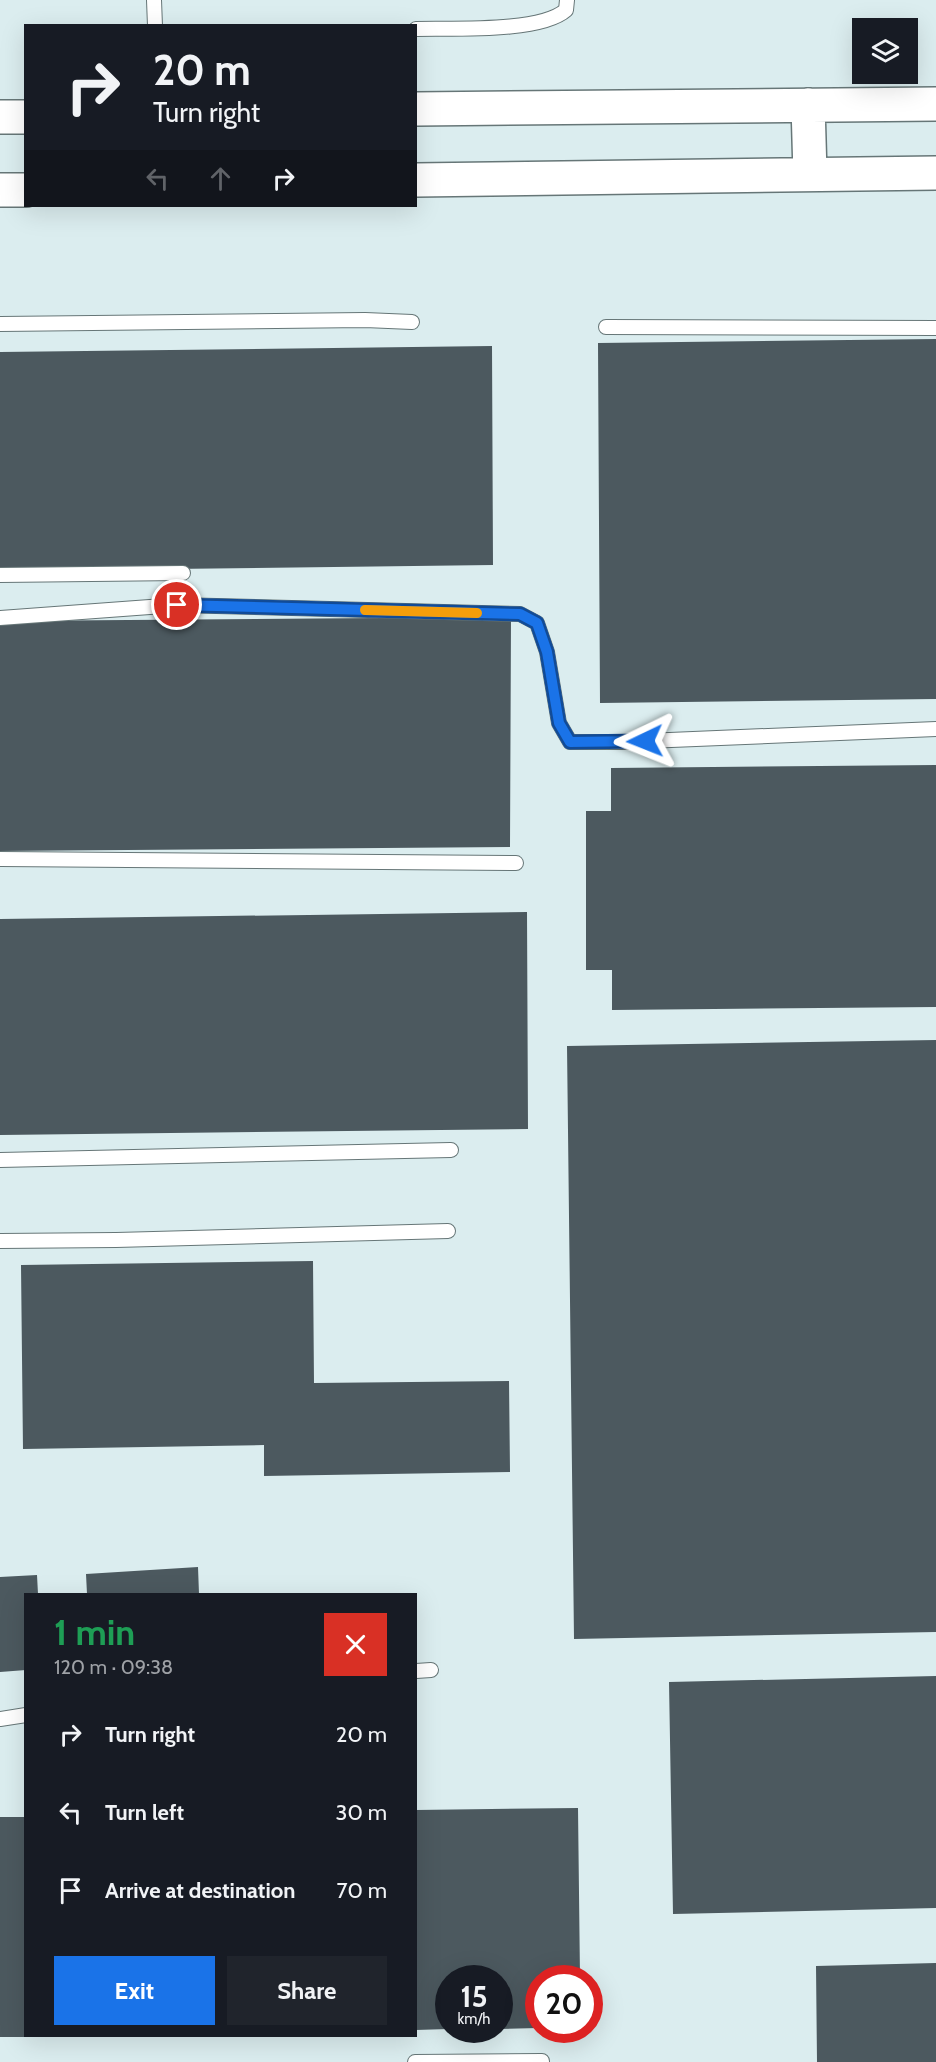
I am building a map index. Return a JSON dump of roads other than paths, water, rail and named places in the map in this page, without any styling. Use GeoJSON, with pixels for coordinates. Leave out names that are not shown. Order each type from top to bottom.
{"type":"FeatureCollection","features":[{"type":"Feature","properties":{"kind":"street"},"geometry":{"type":"LineString","coordinates":[[417,109],[936,104]]}},
{"type":"Feature","properties":{"kind":"street"},"geometry":{"type":"LineString","coordinates":[[808,105],[810,174]]}},
{"type":"Feature","properties":{"kind":"street"},"geometry":{"type":"LineString","coordinates":[[0,117],[24,117]]}},
{"type":"Feature","properties":{"kind":"street"},"geometry":{"type":"LineString","coordinates":[[417,180],[936,173]]}},
{"type":"Feature","properties":{"kind":"street"},"geometry":{"type":"LineString","coordinates":[[0,190],[24,190]]}},
{"type":"Feature","properties":{"kind":"lane"},"geometry":{"type":"LineString","coordinates":[[154,0],[155,24]]}},
{"type":"Feature","properties":{"kind":"lane"},"geometry":{"type":"LineString","coordinates":[[417,29],[505,27],[538,21],[560,16],[566,10],[567,0]]}},
{"type":"Feature","properties":{"kind":"lane"},"geometry":{"type":"LineString","coordinates":[[0,324],[366,320],[412,322]]}},
{"type":"Feature","properties":{"kind":"lane"},"geometry":{"type":"LineString","coordinates":[[606,327],[936,328]]}},
{"type":"Feature","properties":{"kind":"lane"},"geometry":{"type":"LineString","coordinates":[[0,575],[183,573]]}},
{"type":"Feature","properties":{"kind":"lane"},"geometry":{"type":"LineString","coordinates":[[0,618],[177,605],[520,614],[537,623],[547,652],[559,723],[570,742],[622,742],[936,729]]}},
{"type":"Feature","properties":{"kind":"lane"},"geometry":{"type":"LineString","coordinates":[[0,859],[516,863]]}},
{"type":"Feature","properties":{"kind":"lane"},"geometry":{"type":"LineString","coordinates":[[0,1160],[451,1150]]}},
{"type":"Feature","properties":{"kind":"lane"},"geometry":{"type":"LineString","coordinates":[[0,1240],[116,1240],[448,1231]]}},
{"type":"Feature","properties":{"kind":"lane"},"geometry":{"type":"LineString","coordinates":[[417,1671],[430,1670]]}},
{"type":"Feature","properties":{"kind":"lane"},"geometry":{"type":"LineString","coordinates":[[0,1719],[24,1715]]}},
{"type":"Feature","properties":{"kind":"lane"},"geometry":{"type":"LineString","coordinates":[[415,2062],[542,2061]]}}]}
